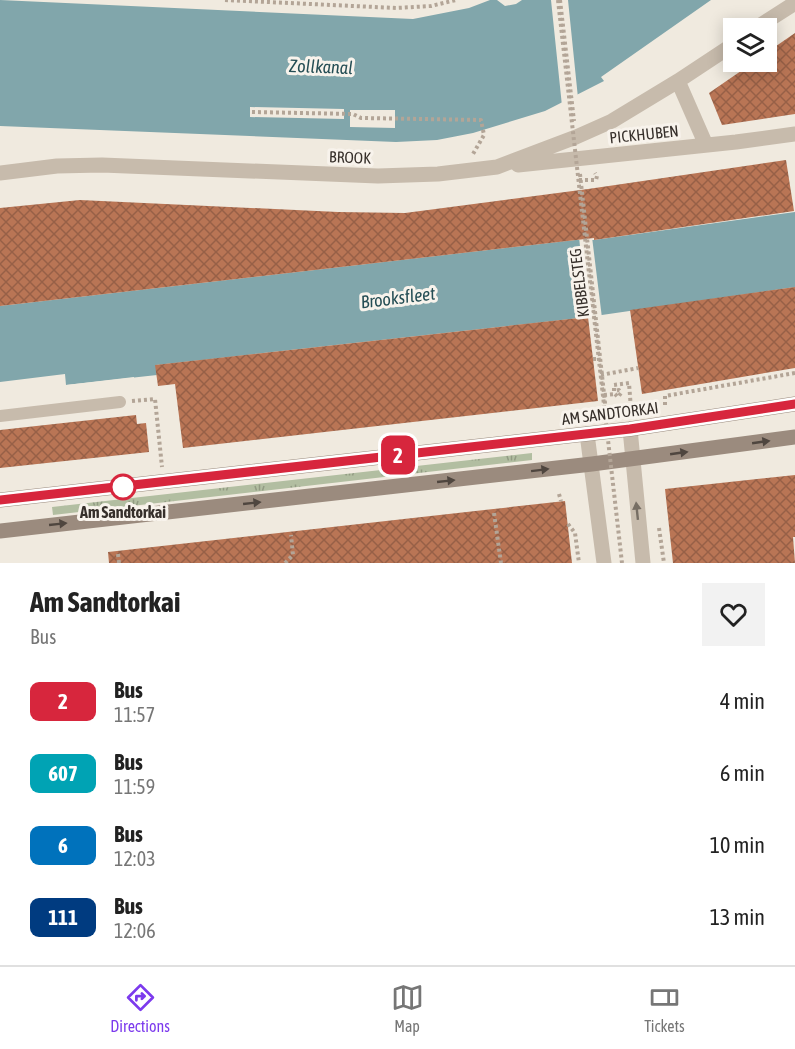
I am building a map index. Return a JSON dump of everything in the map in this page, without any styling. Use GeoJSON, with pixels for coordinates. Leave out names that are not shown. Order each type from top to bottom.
{"type":"FeatureCollection","features":[{"type":"Feature","properties":{"kind":"main road","name":"AM SANDTORKAI"},"geometry":{"type":"LineString","coordinates":[[0,500],[630,429],[795,404]]}},
{"type":"Feature","properties":{"kind":"main road"},"geometry":{"type":"LineString","coordinates":[[0,531],[632,460],[795,437]]}},
{"type":"Feature","properties":{"kind":"street"},"geometry":{"type":"LineString","coordinates":[[772,18],[795,3]]}},
{"type":"Feature","properties":{"kind":"street","name":"BROOK"},"geometry":{"type":"LineString","coordinates":[[0,173],[57,166],[102,165],[408,176],[497,167],[612,121],[723,51]]}},
{"type":"Feature","properties":{"kind":"street"},"geometry":{"type":"LineString","coordinates":[[678,81],[706,145]]}},
{"type":"Feature","properties":{"kind":"street","name":"PICKHUBEN"},"geometry":{"type":"LineString","coordinates":[[497,167],[795,134]]}},
{"type":"Feature","properties":{"kind":"street"},"geometry":{"type":"LineString","coordinates":[[630,429],[642,563]]}},
{"type":"Feature","properties":{"kind":"street"},"geometry":{"type":"LineString","coordinates":[[587,434],[604,563]]}},
{"type":"Feature","properties":{"kind":"lane"},"geometry":{"type":"LineString","coordinates":[[0,416],[120,402]]}},
{"type":"Feature","properties":{"kind":"path"},"geometry":{"type":"LineString","coordinates":[[225,0],[396,8],[430,6],[456,0]]}},
{"type":"Feature","properties":{"kind":"path"},"geometry":{"type":"LineString","coordinates":[[559,0],[574,125]]}},
{"type":"Feature","properties":{"kind":"path","name":"KIBBELSTEG"},"geometry":{"type":"LineString","coordinates":[[559,0],[622,563]]}},
{"type":"Feature","properties":{"kind":"path"},"geometry":{"type":"LineString","coordinates":[[252,112],[353,114],[361,118],[481,120],[484,135]]}},
{"type":"Feature","properties":{"kind":"path"},"geometry":{"type":"LineString","coordinates":[[579,169],[606,412]]}},
{"type":"Feature","properties":{"kind":"path"},"geometry":{"type":"LineString","coordinates":[[579,180],[597,178],[595,173],[591,176]]}},
{"type":"Feature","properties":{"kind":"path"},"geometry":{"type":"LineString","coordinates":[[592,359],[599,359]]}},
{"type":"Feature","properties":{"kind":"path"},"geometry":{"type":"LineString","coordinates":[[595,375],[638,368]]}},
{"type":"Feature","properties":{"kind":"path"},"geometry":{"type":"LineString","coordinates":[[666,405],[665,396],[795,373]]}},
{"type":"Feature","properties":{"kind":"path"},"geometry":{"type":"LineString","coordinates":[[604,386],[629,383],[632,409]]}},
{"type":"Feature","properties":{"kind":"path"},"geometry":{"type":"LineString","coordinates":[[604,396],[615,394],[618,396],[621,393],[619,390],[614,392],[614,385]]}},
{"type":"Feature","properties":{"kind":"path"},"geometry":{"type":"LineString","coordinates":[[120,402],[155,399],[162,469]]}},
{"type":"Feature","properties":{"kind":"path"},"geometry":{"type":"LineString","coordinates":[[560,494],[561,501]]}},
{"type":"Feature","properties":{"kind":"path"},"geometry":{"type":"LineString","coordinates":[[494,513],[501,563]]}},
{"type":"Feature","properties":{"kind":"path"},"geometry":{"type":"LineString","coordinates":[[568,524],[575,533],[579,563]]}},
{"type":"Feature","properties":{"kind":"path"},"geometry":{"type":"LineString","coordinates":[[285,563],[293,555],[291,535]]}},
{"type":"Feature","properties":{"kind":"path"},"geometry":{"type":"LineString","coordinates":[[118,554],[119,563]]}},
{"type":"Feature","properties":{"kind":"green space"},"geometry":{"type":"Polygon","coordinates":[[[532,453],[532,460],[53,515],[52,507],[532,453]]]}},
{"type":"Feature","properties":{"kind":"water","name":"Zollkanal"},"geometry":{"type":"Polygon","coordinates":[[[0,0],[413,19],[469,8],[490,0],[497,0],[505,6],[522,0],[711,0],[601,77],[604,81],[545,111],[473,133],[437,140],[396,142],[0,126],[0,0]]]}},
{"type":"Feature","properties":{"kind":"water","name":"Brooksfleet"},"geometry":{"type":"Polygon","coordinates":[[[795,212],[795,287],[588,317],[156,365],[157,375],[66,385],[65,374],[0,382],[0,306],[576,240],[594,240],[795,212]]]}},
{"type":"Feature","properties":{"kind":"pier"},"geometry":{"type":"Polygon","coordinates":[[[551,0],[568,0],[578,98],[562,106],[551,0]]]}},
{"type":"Feature","properties":{"kind":"pier"},"geometry":{"type":"Polygon","coordinates":[[[250,107],[344,109],[344,119],[250,117],[250,107]]]}},
{"type":"Feature","properties":{"kind":"pier"},"geometry":{"type":"Polygon","coordinates":[[[350,110],[395,110],[395,128],[350,127],[350,110]]]}},
{"type":"Feature","properties":{"kind":"pier"},"geometry":{"type":"Polygon","coordinates":[[[579,237],[592,237],[602,318],[588,320],[579,237]]]}},
{"type":"Feature","properties":{"kind":"pier"},"geometry":{"type":"Polygon","coordinates":[[[134,377],[134,380],[66,388],[66,385],[134,377]]]}},
{"type":"Feature","properties":{"kind":"building"},"geometry":{"type":"Polygon","coordinates":[[[795,33],[795,114],[722,125],[709,93],[739,72],[777,72],[777,45],[795,33]]]}},
{"type":"Feature","properties":{"kind":"building"},"geometry":{"type":"Polygon","coordinates":[[[786,160],[794,211],[594,240],[594,238],[0,306],[0,208],[80,200],[405,213],[786,160]]]}},
{"type":"Feature","properties":{"kind":"building"},"geometry":{"type":"Polygon","coordinates":[[[795,287],[795,368],[642,394],[630,310],[795,287]]]}},
{"type":"Feature","properties":{"kind":"building"},"geometry":{"type":"Polygon","coordinates":[[[588,317],[598,401],[183,448],[175,384],[158,386],[155,365],[588,317]]]}},
{"type":"Feature","properties":{"kind":"building"},"geometry":{"type":"Polygon","coordinates":[[[136,415],[137,424],[146,423],[149,452],[0,468],[0,430],[136,415]]]}},
{"type":"Feature","properties":{"kind":"building"},"geometry":{"type":"Polygon","coordinates":[[[795,475],[795,537],[793,537],[795,563],[673,563],[665,489],[795,475]]]}},
{"type":"Feature","properties":{"kind":"building"},"geometry":{"type":"Polygon","coordinates":[[[565,501],[572,563],[109,563],[108,552],[565,501]]]}},
{"type":"Feature","properties":{"kind":"bus line","name":"2"},"geometry":{"type":"LineString","coordinates":[[0,500],[630,429],[795,404]]}},
{"type":"Feature","properties":{"kind":"place","name":"Am Sandtorkai"},"geometry":{"type":"Point","coordinates":[123,487]}}]}
